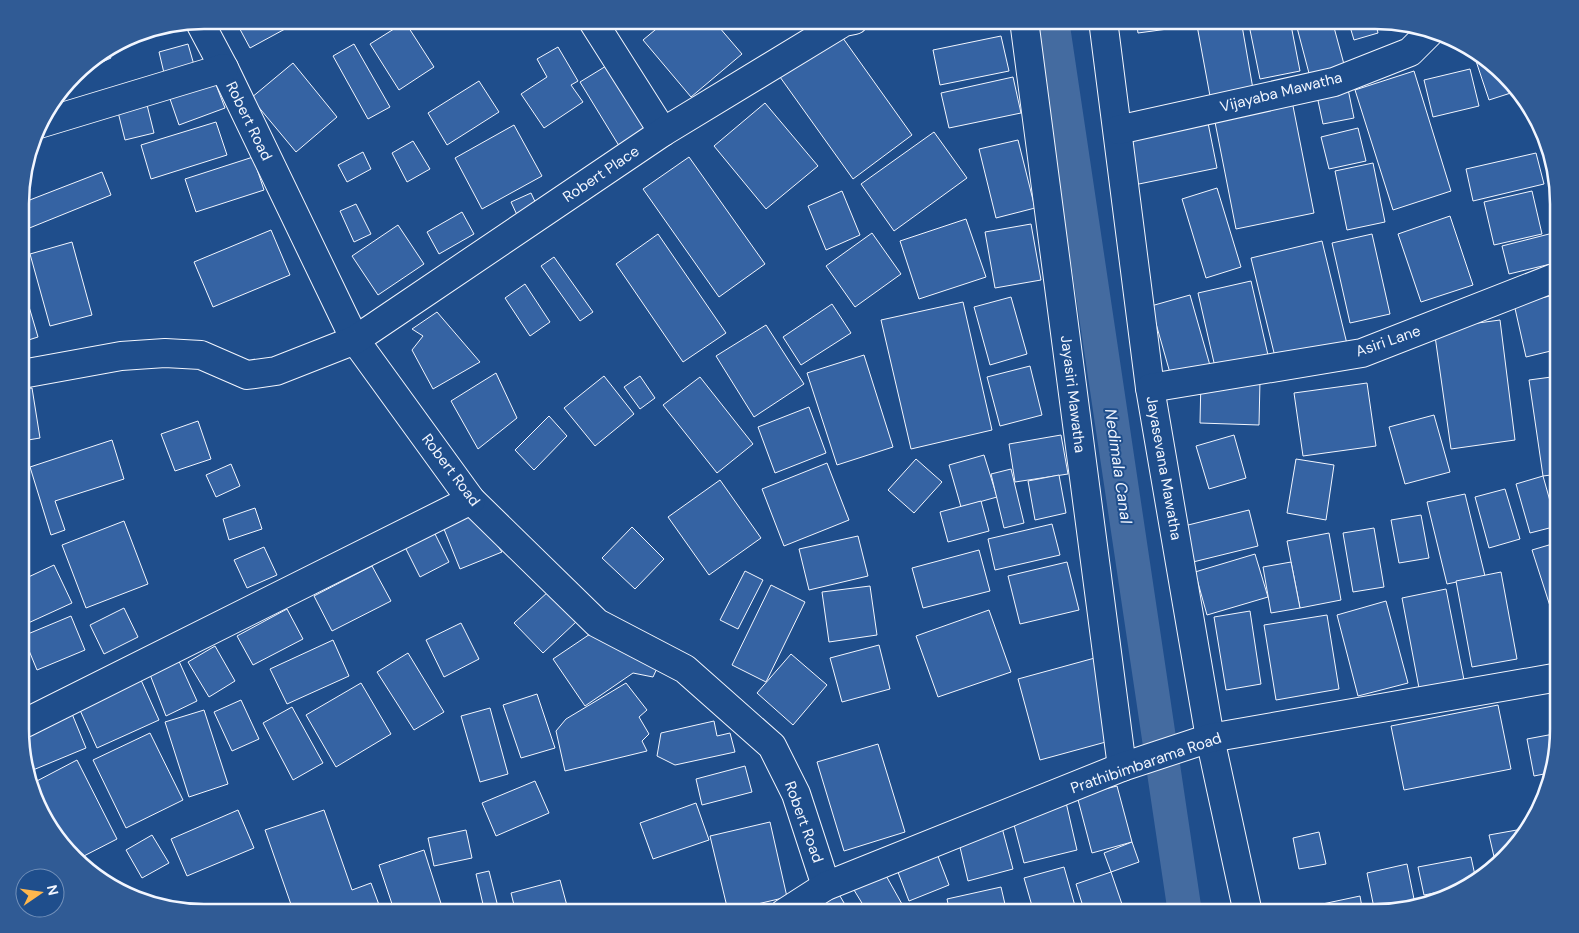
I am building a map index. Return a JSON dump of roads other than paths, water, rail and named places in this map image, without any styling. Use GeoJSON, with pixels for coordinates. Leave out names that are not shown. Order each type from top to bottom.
{"type":"FeatureCollection","features":[{"type":"Feature","properties":{"kind":"street","name":"Robert Road"},"geometry":{"type":"LineString","coordinates":[[202,29],[224,68],[355,340],[471,500],[597,624],[685,669],[772,746],[796,794],[826,886]]}},
{"type":"Feature","properties":{"kind":"street"},"geometry":{"type":"LineString","coordinates":[[598,29],[664,132]]}},
{"type":"Feature","properties":{"kind":"street","name":"Robert Place"},"geometry":{"type":"LineString","coordinates":[[29,373],[121,356],[165,353],[201,355],[248,375],[276,371],[355,340],[664,132],[833,29]]}},
{"type":"Feature","properties":{"kind":"street","name":"Jayasiri Mawatha"},"geometry":{"type":"LineString","coordinates":[[1025,29],[1131,765]]}},
{"type":"Feature","properties":{"kind":"street","name":"Jayasevana Mawatha"},"geometry":{"type":"LineString","coordinates":[[1104,29],[1150,388],[1200,741],[1245,904]]}},
{"type":"Feature","properties":{"kind":"street","name":"Vijayaba Mawatha"},"geometry":{"type":"LineString","coordinates":[[1118,130],[1334,82],[1410,52],[1425,37]]}},
{"type":"Feature","properties":{"kind":"street"},"geometry":{"type":"LineString","coordinates":[[50,121],[224,68]]}},
{"type":"Feature","properties":{"kind":"street","name":"Asiri Lane"},"geometry":{"type":"LineString","coordinates":[[1150,388],[1362,353],[1550,280]]}},
{"type":"Feature","properties":{"kind":"street"},"geometry":{"type":"LineString","coordinates":[[29,721],[471,500]]}},
{"type":"Feature","properties":{"kind":"street","name":"Prathibimbarama Road"},"geometry":{"type":"LineString","coordinates":[[798,904],[826,886],[1131,765],[1200,741],[1550,679]]}},
{"type":"Feature","properties":{"kind":"waterway","name":"Nedimala Canal"},"geometry":{"type":"LineString","coordinates":[[1053,29],[1184,904]]}}]}
